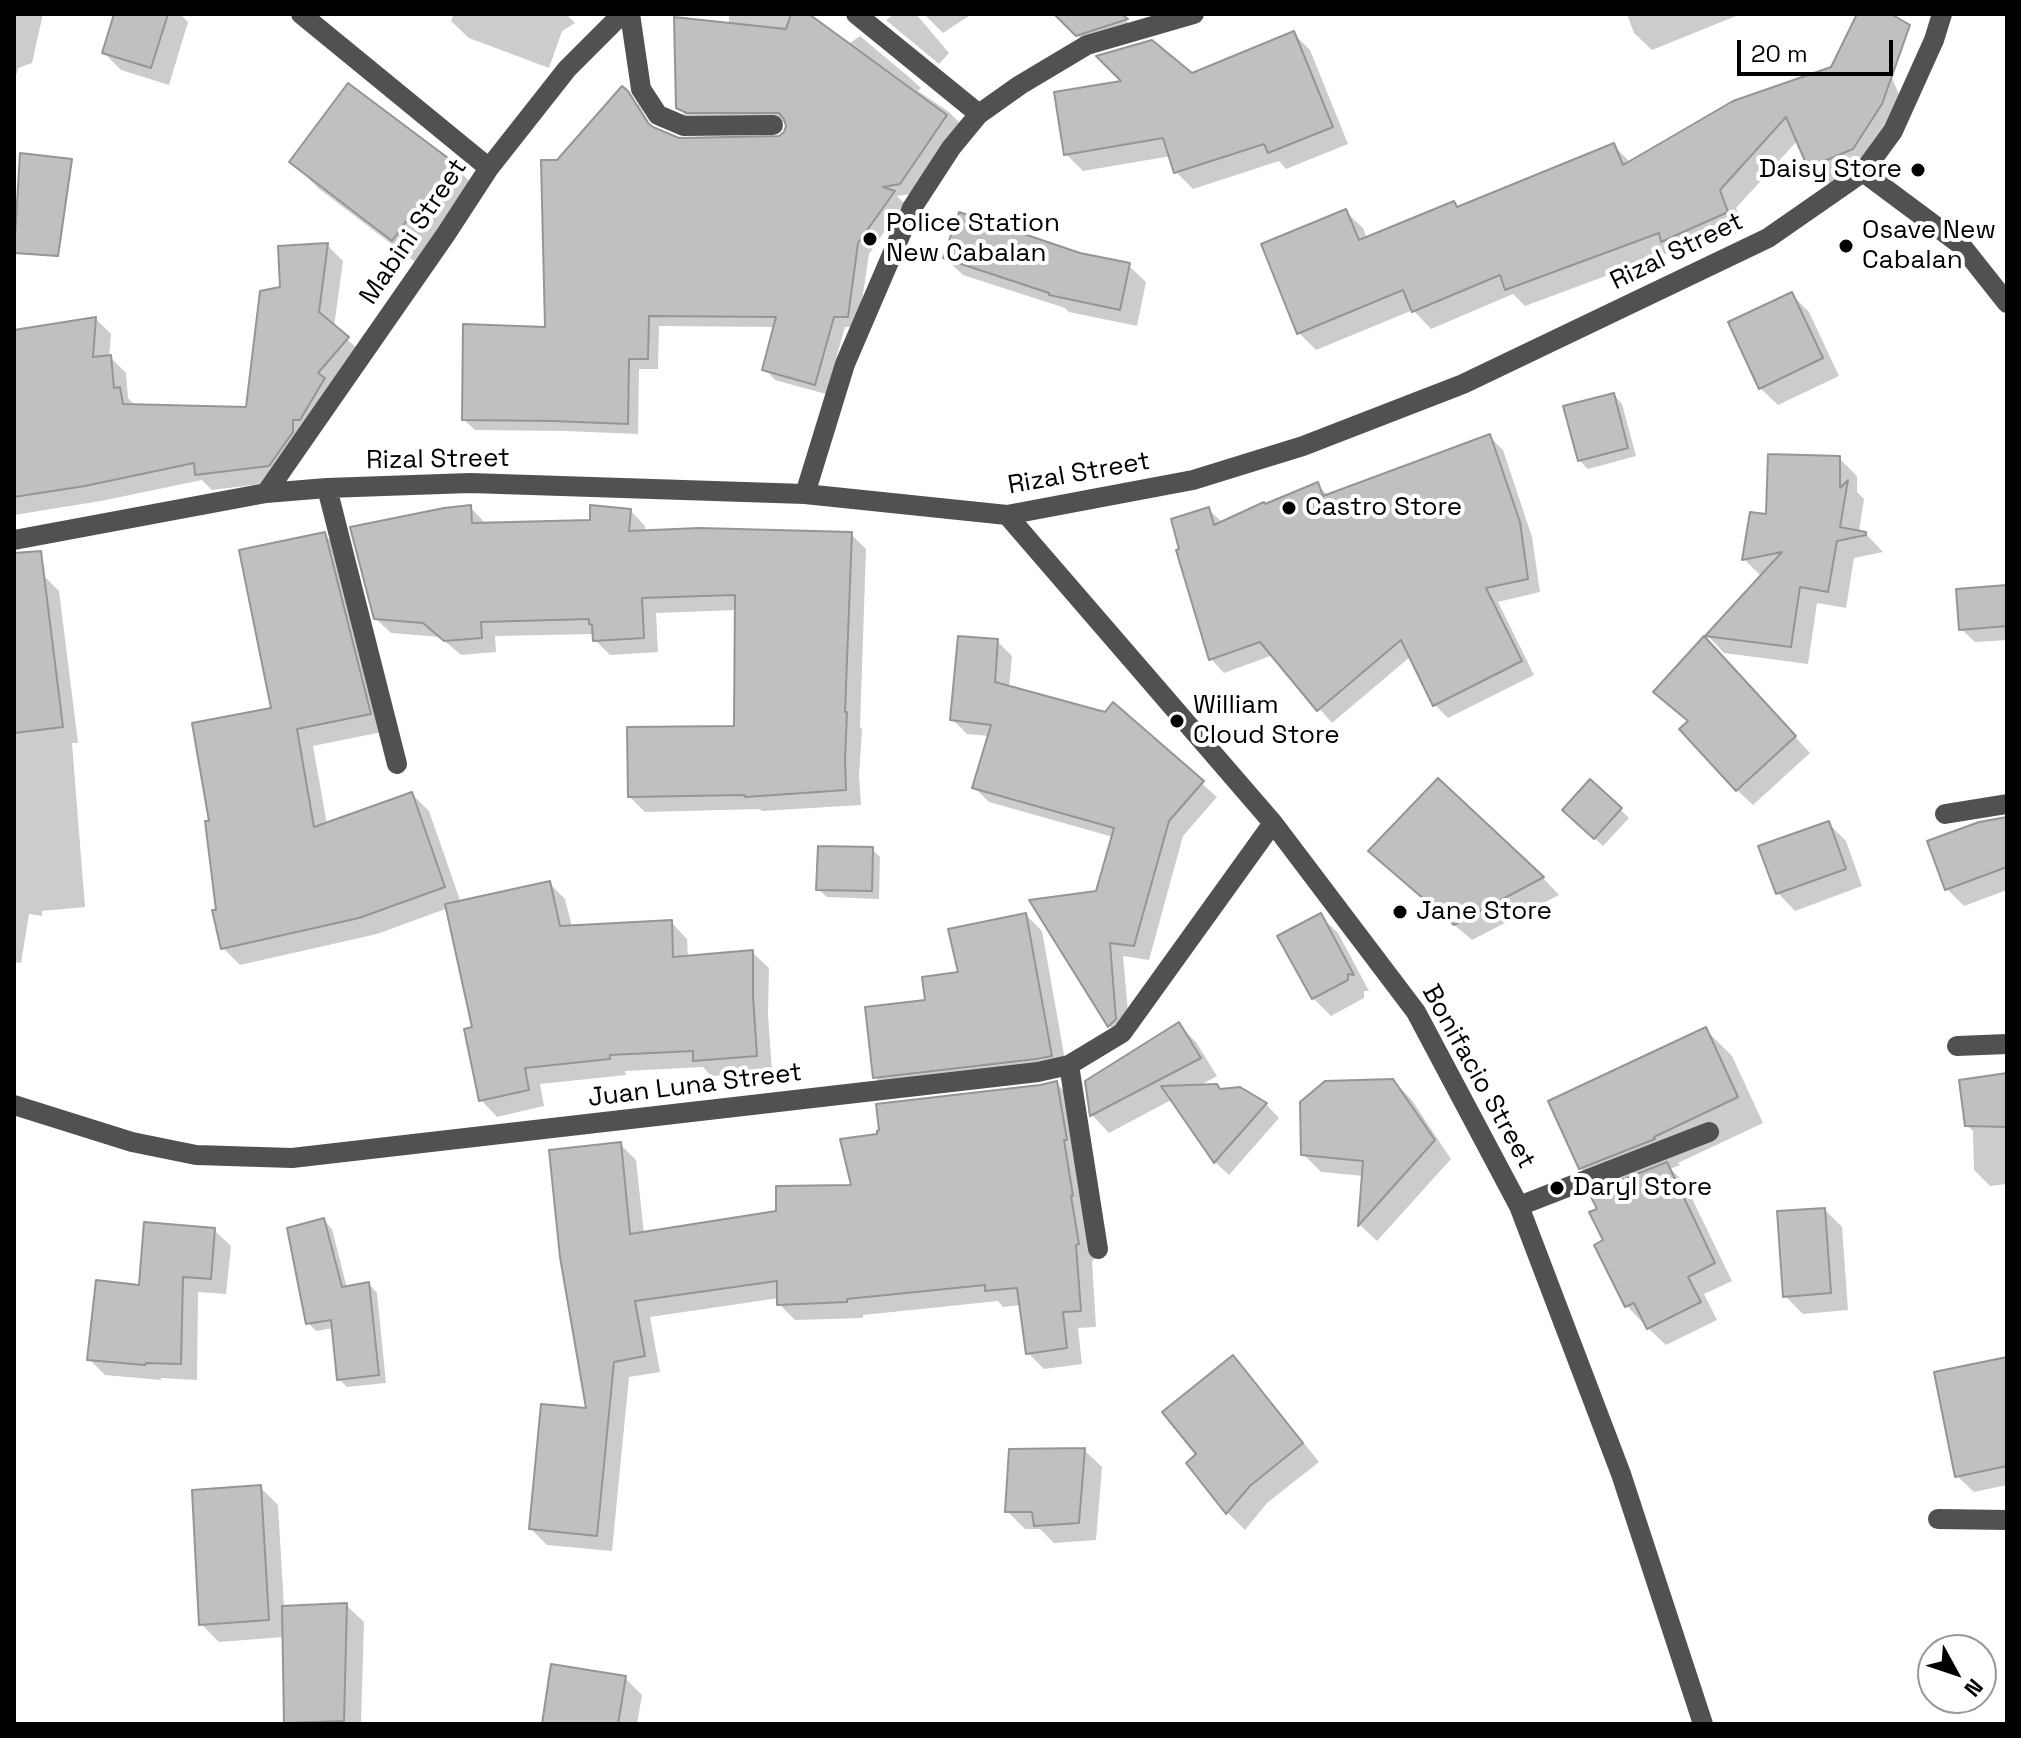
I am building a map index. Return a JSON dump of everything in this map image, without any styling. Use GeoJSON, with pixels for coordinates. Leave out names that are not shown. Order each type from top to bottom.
{"type":"FeatureCollection","features":[{"type":"Feature","properties":{"kind":"street"},"geometry":{"type":"LineString","coordinates":[[301,14],[489,168]]}},
{"type":"Feature","properties":{"kind":"street","name":"Mabini Street"},"geometry":{"type":"LineString","coordinates":[[266,493],[489,168],[567,69],[622,14]]}},
{"type":"Feature","properties":{"kind":"street"},"geometry":{"type":"LineString","coordinates":[[630,14],[641,89],[658,115],[684,126],[773,125]]}},
{"type":"Feature","properties":{"kind":"street"},"geometry":{"type":"LineString","coordinates":[[856,14],[979,114]]}},
{"type":"Feature","properties":{"kind":"street"},"geometry":{"type":"LineString","coordinates":[[805,494],[845,364],[912,208],[951,148],[979,114],[1087,45],[1194,14]]}},
{"type":"Feature","properties":{"kind":"street","name":"Rizal Street"},"geometry":{"type":"LineString","coordinates":[[14,540],[266,493],[327,488],[470,483],[805,494],[1007,515],[1193,480],[1303,446],[1463,384],[1768,238],[1863,172],[1893,131],[1934,40],[1942,14]]}},
{"type":"Feature","properties":{"kind":"street"},"geometry":{"type":"LineString","coordinates":[[1863,172],[1961,245],[2007,303]]}},
{"type":"Feature","properties":{"kind":"street"},"geometry":{"type":"LineString","coordinates":[[327,488],[397,764]]}},
{"type":"Feature","properties":{"kind":"street","name":"Bonifacio Street"},"geometry":{"type":"LineString","coordinates":[[1007,515],[1273,823],[1416,1012],[1519,1206],[1621,1474],[1703,1724]]}},
{"type":"Feature","properties":{"kind":"street"},"geometry":{"type":"LineString","coordinates":[[1945,814],[2007,804]]}},
{"type":"Feature","properties":{"kind":"street","name":"Juan Luna Street"},"geometry":{"type":"LineString","coordinates":[[14,1105],[132,1142],[196,1155],[292,1158],[1022,1074],[1069,1065],[1122,1033],[1273,823]]}},
{"type":"Feature","properties":{"kind":"street"},"geometry":{"type":"LineString","coordinates":[[1957,1046],[2007,1044]]}},
{"type":"Feature","properties":{"kind":"street"},"geometry":{"type":"LineString","coordinates":[[1069,1065],[1098,1249]]}},
{"type":"Feature","properties":{"kind":"street"},"geometry":{"type":"LineString","coordinates":[[1519,1206],[1709,1132]]}},
{"type":"Feature","properties":{"kind":"street"},"geometry":{"type":"LineString","coordinates":[[1938,1519],[2007,1520]]}},
{"type":"Feature","properties":{"kind":"building"},"geometry":{"type":"Polygon","coordinates":[[[114,14],[168,14],[151,68],[102,53],[114,14]]]}},
{"type":"Feature","properties":{"kind":"building"},"geometry":{"type":"Polygon","coordinates":[[[791,14],[809,14],[947,115],[900,184],[883,187],[895,191],[858,243],[848,317],[834,317],[815,385],[762,370],[776,317],[649,316],[648,359],[629,359],[628,424],[462,420],[463,324],[545,327],[541,160],[557,160],[622,86],[648,123],[679,138],[779,136],[786,126],[779,113],[687,113],[676,108],[674,17],[786,29],[791,14]]]}},
{"type":"Feature","properties":{"kind":"building"},"geometry":{"type":"Polygon","coordinates":[[[1054,14],[1122,14],[1128,19],[1076,36],[1054,14]]]}},
{"type":"Feature","properties":{"kind":"building"},"geometry":{"type":"Polygon","coordinates":[[[1857,14],[1891,14],[1910,25],[1882,104],[1853,149],[1808,168],[1786,117],[1720,190],[1728,212],[1661,242],[1659,233],[1505,290],[1500,275],[1412,312],[1403,290],[1297,334],[1261,244],[1346,209],[1359,240],[1454,201],[1457,207],[1614,143],[1623,165],[1733,101],[1831,67],[1857,14]]]}},
{"type":"Feature","properties":{"kind":"building"},"geometry":{"type":"Polygon","coordinates":[[[1294,31],[1333,127],[1268,153],[1264,144],[1174,173],[1163,138],[1064,155],[1054,92],[1121,81],[1096,56],[1152,40],[1192,73],[1294,31]]]}},
{"type":"Feature","properties":{"kind":"building"},"geometry":{"type":"Polygon","coordinates":[[[348,83],[456,164],[423,209],[418,205],[392,241],[289,162],[348,83]]]}},
{"type":"Feature","properties":{"kind":"building"},"geometry":{"type":"Polygon","coordinates":[[[20,153],[72,159],[58,256],[14,253],[20,153]]]}},
{"type":"Feature","properties":{"kind":"building"},"geometry":{"type":"Polygon","coordinates":[[[959,212],[1080,253],[1130,263],[1120,310],[1049,295],[943,258],[959,212]]]}},
{"type":"Feature","properties":{"kind":"building"},"geometry":{"type":"Polygon","coordinates":[[[328,243],[319,312],[349,337],[318,373],[325,378],[300,420],[293,420],[293,432],[269,466],[195,475],[194,463],[14,497],[14,330],[96,317],[93,357],[111,355],[114,388],[120,387],[123,404],[246,407],[260,291],[280,287],[278,246],[328,243]]]}},
{"type":"Feature","properties":{"kind":"building"},"geometry":{"type":"Polygon","coordinates":[[[1792,292],[1823,358],[1759,389],[1728,322],[1792,292]]]}},
{"type":"Feature","properties":{"kind":"building"},"geometry":{"type":"Polygon","coordinates":[[[1614,393],[1628,448],[1578,461],[1563,406],[1614,393]]]}},
{"type":"Feature","properties":{"kind":"building"},"geometry":{"type":"Polygon","coordinates":[[[1490,434],[1520,522],[1528,579],[1486,588],[1522,661],[1433,706],[1401,640],[1317,711],[1260,642],[1209,660],[1176,550],[1179,549],[1171,519],[1209,507],[1214,525],[1318,482],[1323,496],[1490,434]]]}},
{"type":"Feature","properties":{"kind":"building"},"geometry":{"type":"Polygon","coordinates":[[[1768,454],[1840,456],[1840,488],[1848,480],[1840,527],[1866,532],[1866,535],[1837,541],[1828,592],[1800,587],[1791,647],[1705,636],[1782,552],[1742,560],[1750,512],[1766,514],[1768,454]]]}},
{"type":"Feature","properties":{"kind":"building"},"geometry":{"type":"Polygon","coordinates":[[[471,505],[472,523],[590,520],[590,505],[631,509],[629,531],[699,528],[852,532],[845,712],[846,790],[745,797],[628,797],[627,727],[734,726],[735,595],[642,598],[644,638],[593,641],[589,619],[481,622],[482,638],[444,641],[423,623],[374,619],[350,527],[471,505]]]}},
{"type":"Feature","properties":{"kind":"building"},"geometry":{"type":"Polygon","coordinates":[[[325,532],[371,714],[297,729],[314,827],[412,792],[445,887],[359,918],[221,949],[212,910],[216,910],[205,821],[209,821],[192,723],[271,708],[239,550],[325,532]]]}},
{"type":"Feature","properties":{"kind":"building"},"geometry":{"type":"Polygon","coordinates":[[[41,551],[63,727],[14,733],[14,553],[41,551]]]}},
{"type":"Feature","properties":{"kind":"building"},"geometry":{"type":"Polygon","coordinates":[[[2007,585],[2007,626],[1959,630],[1956,589],[2007,585]]]}},
{"type":"Feature","properties":{"kind":"building"},"geometry":{"type":"Polygon","coordinates":[[[958,636],[998,639],[995,682],[1105,712],[1113,702],[1204,781],[1169,821],[1134,946],[1110,943],[1116,1019],[1108,1027],[1029,900],[1096,891],[1114,828],[972,788],[991,725],[950,720],[958,636]]]}},
{"type":"Feature","properties":{"kind":"building"},"geometry":{"type":"Polygon","coordinates":[[[1704,636],[1796,736],[1736,791],[1679,729],[1688,721],[1653,692],[1704,636]]]}},
{"type":"Feature","properties":{"kind":"building"},"geometry":{"type":"Polygon","coordinates":[[[1438,778],[1544,877],[1454,925],[1368,851],[1438,778]]]}},
{"type":"Feature","properties":{"kind":"building"},"geometry":{"type":"Polygon","coordinates":[[[1590,779],[1622,808],[1594,839],[1562,810],[1590,779]]]}},
{"type":"Feature","properties":{"kind":"building"},"geometry":{"type":"Polygon","coordinates":[[[2007,817],[2007,867],[1945,890],[1927,841],[1979,822],[2007,817]]]}},
{"type":"Feature","properties":{"kind":"building"},"geometry":{"type":"Polygon","coordinates":[[[1829,821],[1846,869],[1776,894],[1758,846],[1829,821]]]}},
{"type":"Feature","properties":{"kind":"building"},"geometry":{"type":"Polygon","coordinates":[[[818,846],[873,847],[872,891],[816,890],[818,846]]]}},
{"type":"Feature","properties":{"kind":"building"},"geometry":{"type":"Polygon","coordinates":[[[550,881],[560,926],[672,920],[673,957],[753,950],[757,1056],[693,1061],[693,1051],[610,1055],[610,1059],[525,1068],[529,1090],[479,1101],[464,1029],[472,1027],[445,904],[550,881]]]}},
{"type":"Feature","properties":{"kind":"building"},"geometry":{"type":"Polygon","coordinates":[[[1026,913],[1052,1056],[873,1078],[865,1007],[925,1000],[922,977],[958,972],[948,929],[1026,913]]]}},
{"type":"Feature","properties":{"kind":"building"},"geometry":{"type":"Polygon","coordinates":[[[1321,913],[1354,975],[1348,974],[1348,980],[1312,999],[1277,936],[1321,913]]]}},
{"type":"Feature","properties":{"kind":"building"},"geometry":{"type":"Polygon","coordinates":[[[1179,1022],[1201,1058],[1090,1116],[1085,1081],[1179,1022]]]}},
{"type":"Feature","properties":{"kind":"building"},"geometry":{"type":"Polygon","coordinates":[[[1706,1027],[1738,1097],[1655,1139],[1579,1169],[1548,1101],[1706,1027]]]}},
{"type":"Feature","properties":{"kind":"building"},"geometry":{"type":"Polygon","coordinates":[[[2007,1073],[2007,1127],[1965,1126],[1959,1080],[2007,1073]]]}},
{"type":"Feature","properties":{"kind":"building"},"geometry":{"type":"Polygon","coordinates":[[[1393,1079],[1435,1140],[1358,1226],[1363,1161],[1301,1155],[1300,1102],[1325,1081],[1393,1079]]]}},
{"type":"Feature","properties":{"kind":"building"},"geometry":{"type":"Polygon","coordinates":[[[1057,1081],[1079,1244],[1076,1245],[1081,1311],[1063,1312],[1067,1348],[1026,1354],[1017,1288],[985,1291],[985,1285],[847,1299],[847,1302],[777,1305],[777,1281],[635,1301],[645,1356],[614,1362],[597,1536],[529,1529],[541,1404],[586,1408],[560,1257],[549,1150],[621,1142],[630,1234],[776,1211],[776,1186],[851,1185],[840,1139],[877,1134],[876,1104],[1057,1081]]]}},
{"type":"Feature","properties":{"kind":"building"},"geometry":{"type":"Polygon","coordinates":[[[1217,1084],[1220,1089],[1240,1087],[1267,1103],[1214,1163],[1161,1086],[1217,1084]]]}},
{"type":"Feature","properties":{"kind":"building"},"geometry":{"type":"Polygon","coordinates":[[[1667,1162],[1715,1263],[1688,1277],[1701,1302],[1647,1329],[1634,1303],[1625,1307],[1594,1245],[1603,1240],[1589,1212],[1597,1209],[1589,1193],[1667,1162]]]}},
{"type":"Feature","properties":{"kind":"building"},"geometry":{"type":"Polygon","coordinates":[[[1825,1208],[1831,1293],[1783,1297],[1777,1211],[1825,1208]]]}},
{"type":"Feature","properties":{"kind":"building"},"geometry":{"type":"Polygon","coordinates":[[[324,1218],[342,1287],[369,1282],[379,1375],[337,1380],[331,1320],[306,1324],[287,1228],[324,1218]]]}},
{"type":"Feature","properties":{"kind":"building"},"geometry":{"type":"Polygon","coordinates":[[[144,1222],[215,1228],[211,1279],[183,1277],[181,1364],[145,1365],[87,1360],[96,1280],[139,1285],[144,1222]]]}},
{"type":"Feature","properties":{"kind":"building"},"geometry":{"type":"Polygon","coordinates":[[[1233,1355],[1303,1443],[1250,1486],[1226,1514],[1186,1463],[1196,1454],[1162,1412],[1233,1355]]]}},
{"type":"Feature","properties":{"kind":"building"},"geometry":{"type":"Polygon","coordinates":[[[2007,1357],[2007,1466],[1955,1477],[1934,1372],[2007,1357]]]}},
{"type":"Feature","properties":{"kind":"building"},"geometry":{"type":"Polygon","coordinates":[[[1085,1448],[1079,1523],[1034,1526],[1032,1512],[1005,1512],[1009,1449],[1085,1448]]]}},
{"type":"Feature","properties":{"kind":"building"},"geometry":{"type":"Polygon","coordinates":[[[261,1485],[269,1620],[199,1625],[192,1490],[261,1485]]]}},
{"type":"Feature","properties":{"kind":"building"},"geometry":{"type":"Polygon","coordinates":[[[347,1603],[344,1721],[284,1723],[282,1606],[347,1603]]]}},
{"type":"Feature","properties":{"kind":"building"},"geometry":{"type":"Polygon","coordinates":[[[551,1664],[626,1676],[618,1724],[542,1724],[551,1664]]]}},
{"type":"Feature","properties":{"kind":"place","name":"Daisy Store"},"geometry":{"type":"Point","coordinates":[1918,170]}},
{"type":"Feature","properties":{"kind":"place","name":"Police Station New Cabalan"},"geometry":{"type":"Point","coordinates":[870,239]}},
{"type":"Feature","properties":{"kind":"place","name":"Osave New Cabalan"},"geometry":{"type":"Point","coordinates":[1846,246]}},
{"type":"Feature","properties":{"kind":"place","name":"Castro Store"},"geometry":{"type":"Point","coordinates":[1289,508]}},
{"type":"Feature","properties":{"kind":"place","name":"William Cloud Store"},"geometry":{"type":"Point","coordinates":[1177,721]}},
{"type":"Feature","properties":{"kind":"place","name":"Jane Store"},"geometry":{"type":"Point","coordinates":[1400,912]}},
{"type":"Feature","properties":{"kind":"place","name":"Daryl Store"},"geometry":{"type":"Point","coordinates":[1557,1188]}}]}
